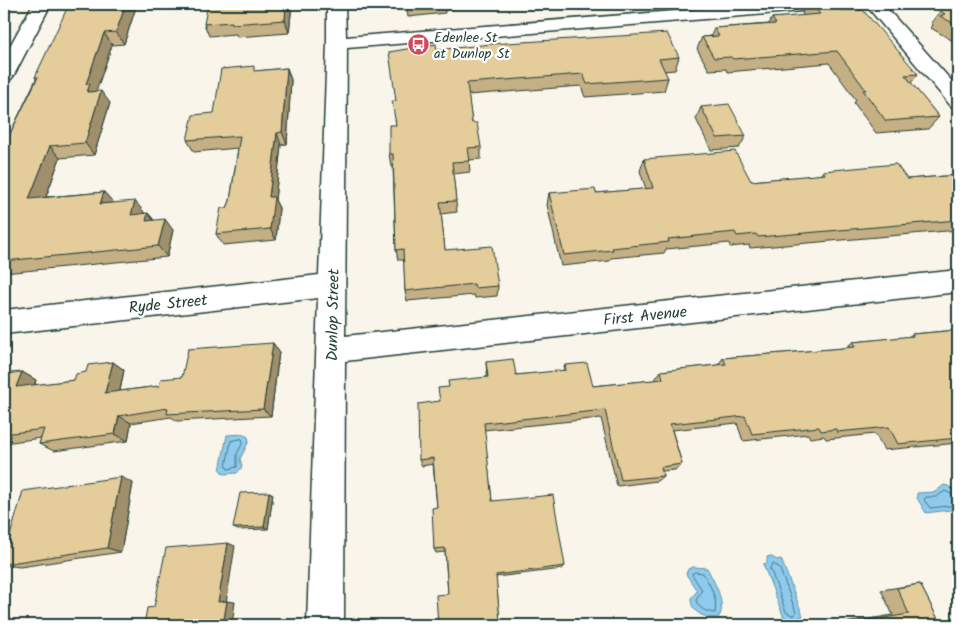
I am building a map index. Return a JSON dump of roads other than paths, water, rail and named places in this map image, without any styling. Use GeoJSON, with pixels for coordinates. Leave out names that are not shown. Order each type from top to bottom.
{"type":"FeatureCollection","features":[{"type":"Feature","properties":{"kind":"street"},"geometry":{"type":"LineString","coordinates":[[4,75],[42,4]]}},
{"type":"Feature","properties":{"kind":"street","name":"Dunlop Street"},"geometry":{"type":"LineString","coordinates":[[325,625],[337,43],[336,4]]}},
{"type":"Feature","properties":{"kind":"street"},"geometry":{"type":"LineString","coordinates":[[337,43],[827,4]]}},
{"type":"Feature","properties":{"kind":"street"},"geometry":{"type":"LineString","coordinates":[[874,4],[958,101]]}},
{"type":"Feature","properties":{"kind":"street","name":"First Avenue"},"geometry":{"type":"LineString","coordinates":[[331,350],[958,281]]}},
{"type":"Feature","properties":{"kind":"street","name":"Ryde Street"},"geometry":{"type":"LineString","coordinates":[[4,322],[332,285]]}},
{"type":"Feature","properties":{"kind":"water"},"geometry":{"type":"Polygon","coordinates":[[[243,434],[248,437],[249,441],[240,459],[242,467],[237,473],[224,474],[220,470],[227,435],[243,434]]]}},
{"type":"Feature","properties":{"kind":"water"},"geometry":{"type":"Polygon","coordinates":[[[944,485],[953,488],[957,493],[958,509],[926,513],[917,498],[917,493],[935,492],[944,485]]]}},
{"type":"Feature","properties":{"kind":"water"},"geometry":{"type":"Polygon","coordinates":[[[770,556],[777,560],[781,559],[803,616],[799,617],[796,624],[784,618],[763,564],[767,563],[767,557],[770,556]]]}},
{"type":"Feature","properties":{"kind":"water"},"geometry":{"type":"Polygon","coordinates":[[[693,567],[707,568],[710,573],[721,599],[719,617],[705,616],[693,608],[691,598],[697,591],[686,574],[688,569],[693,567]]]}},
{"type":"Feature","properties":{"kind":"place","name":"Edenlee St at Dunlop St"},"geometry":{"type":"Point","coordinates":[418,45]}}]}
